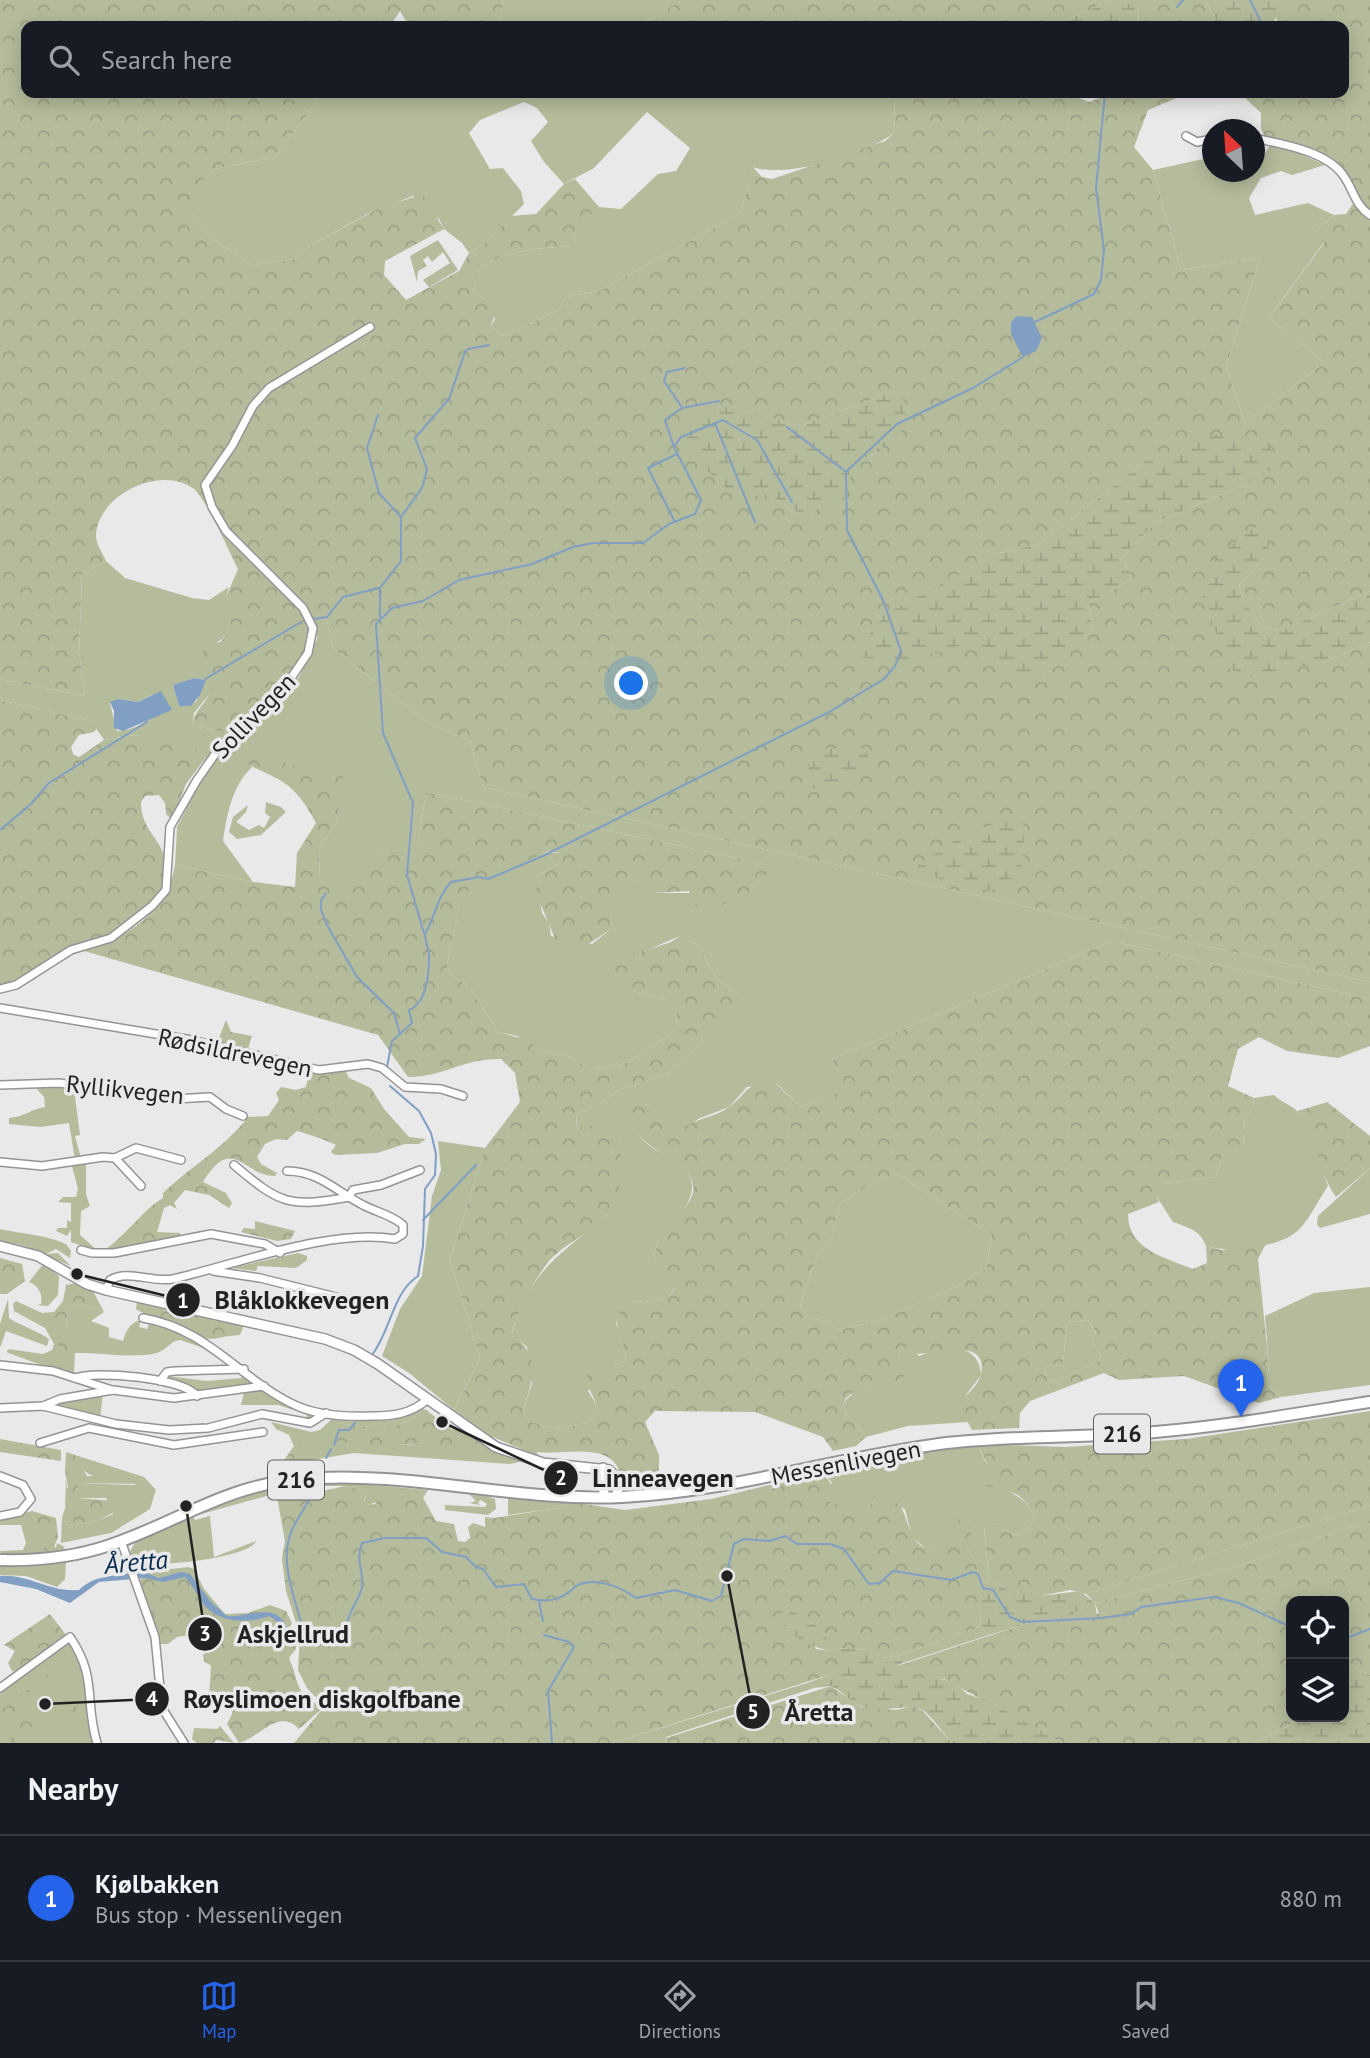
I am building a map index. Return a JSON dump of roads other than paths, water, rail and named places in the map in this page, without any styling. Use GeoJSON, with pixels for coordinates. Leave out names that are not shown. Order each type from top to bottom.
{"type":"FeatureCollection","features":[{"type":"Feature","properties":{"kind":"main road","name":"Messenlivegen"},"geometry":{"type":"LineString","coordinates":[[0,1560],[60,1557],[121,1541],[217,1498],[251,1488],[301,1479],[352,1479],[618,1497],[716,1489],[888,1452],[957,1442],[1165,1431],[1370,1402]]}},
{"type":"Feature","properties":{"kind":"street"},"geometry":{"type":"LineString","coordinates":[[1186,136],[1197,142],[1202,141]]}},
{"type":"Feature","properties":{"kind":"street"},"geometry":{"type":"LineString","coordinates":[[1265,141],[1309,154],[1331,164],[1344,176],[1356,203],[1370,215]]}},
{"type":"Feature","properties":{"kind":"street","name":"Sollivegen"},"geometry":{"type":"LineString","coordinates":[[0,989],[16,985],[71,950],[111,938],[152,906],[166,890],[170,827],[197,780],[218,750],[262,711],[302,665],[312,640],[309,618],[226,531],[212,507],[205,485],[232,446],[253,406],[269,388],[370,327]]}},
{"type":"Feature","properties":{"kind":"street","name":"Rødsildrevegen"},"geometry":{"type":"LineString","coordinates":[[0,1009],[192,1040],[319,1070],[368,1064],[382,1068],[405,1087],[441,1089],[463,1097]]}},
{"type":"Feature","properties":{"kind":"street","name":"Ryllikvegen"},"geometry":{"type":"LineString","coordinates":[[0,1085],[59,1083],[175,1099],[210,1097],[226,1109],[243,1116]]}},
{"type":"Feature","properties":{"kind":"street"},"geometry":{"type":"LineString","coordinates":[[0,1162],[42,1166],[103,1157],[115,1158],[136,1148],[181,1160]]}},
{"type":"Feature","properties":{"kind":"street"},"geometry":{"type":"LineString","coordinates":[[115,1158],[141,1186]]}},
{"type":"Feature","properties":{"kind":"street"},"geometry":{"type":"LineString","coordinates":[[234,1165],[287,1202],[298,1204],[349,1197]]}},
{"type":"Feature","properties":{"kind":"street"},"geometry":{"type":"LineString","coordinates":[[349,1197],[353,1190],[381,1185],[420,1170]]}},
{"type":"Feature","properties":{"kind":"street"},"geometry":{"type":"LineString","coordinates":[[106,1290],[110,1280],[121,1275],[159,1281],[354,1236],[395,1240],[403,1234],[401,1222],[349,1197],[311,1174],[288,1171]]}},
{"type":"Feature","properties":{"kind":"street"},"geometry":{"type":"LineString","coordinates":[[81,1250],[105,1254],[211,1234],[265,1244],[280,1253]]}},
{"type":"Feature","properties":{"kind":"street"},"geometry":{"type":"LineString","coordinates":[[0,1246],[38,1256],[88,1284],[106,1290],[341,1344],[379,1364],[427,1400],[507,1452],[543,1463],[603,1468],[615,1477],[618,1497]]}},
{"type":"Feature","properties":{"kind":"street"},"geometry":{"type":"LineString","coordinates":[[209,1270],[260,1278],[337,1297],[385,1304]]}},
{"type":"Feature","properties":{"kind":"street"},"geometry":{"type":"LineString","coordinates":[[143,1318],[189,1332],[244,1369],[264,1386],[297,1406],[354,1417],[394,1415],[415,1410],[427,1400]]}},
{"type":"Feature","properties":{"kind":"street"},"geometry":{"type":"LineString","coordinates":[[0,1366],[53,1371],[113,1390],[157,1397],[197,1396],[264,1386]]}},
{"type":"Feature","properties":{"kind":"street"},"geometry":{"type":"LineString","coordinates":[[160,1381],[167,1372],[244,1369]]}},
{"type":"Feature","properties":{"kind":"street"},"geometry":{"type":"LineString","coordinates":[[75,1378],[104,1374],[160,1381],[189,1388],[197,1396]]}},
{"type":"Feature","properties":{"kind":"street"},"geometry":{"type":"LineString","coordinates":[[0,1408],[43,1406],[68,1397],[113,1390]]}},
{"type":"Feature","properties":{"kind":"street"},"geometry":{"type":"LineString","coordinates":[[43,1406],[174,1446],[195,1444],[233,1434],[263,1432]]}},
{"type":"Feature","properties":{"kind":"street"},"geometry":{"type":"LineString","coordinates":[[40,1443],[89,1428],[208,1428],[262,1414],[310,1423],[326,1413]]}},
{"type":"Feature","properties":{"kind":"street"},"geometry":{"type":"LineString","coordinates":[[233,1434],[239,1420]]}},
{"type":"Feature","properties":{"kind":"street"},"geometry":{"type":"LineString","coordinates":[[603,1468],[604,1497]]}},
{"type":"Feature","properties":{"kind":"street"},"geometry":{"type":"LineString","coordinates":[[0,1476],[24,1486],[31,1499],[25,1509],[0,1516]]}},
{"type":"Feature","properties":{"kind":"street"},"geometry":{"type":"LineString","coordinates":[[121,1541],[155,1637],[162,1708],[184,1743]]}},
{"type":"Feature","properties":{"kind":"street"},"geometry":{"type":"LineString","coordinates":[[0,1688],[70,1637],[83,1656],[89,1673],[91,1715],[97,1743]]}},
{"type":"Feature","properties":{"kind":"water"},"geometry":{"type":"Polygon","coordinates":[[[1017,316],[1032,317],[1042,338],[1036,351],[1023,357],[1011,334],[1011,322],[1017,316]]]}},
{"type":"Feature","properties":{"kind":"water"},"geometry":{"type":"Polygon","coordinates":[[[194,678],[206,680],[200,695],[191,706],[179,706],[173,685],[194,678]]]}},
{"type":"Feature","properties":{"kind":"water"},"geometry":{"type":"Polygon","coordinates":[[[161,691],[172,710],[123,731],[114,728],[114,711],[110,702],[118,699],[138,702],[161,691]]]}},
{"type":"Feature","properties":{"kind":"water"},"geometry":{"type":"Polygon","coordinates":[[[144,1572],[159,1578],[181,1572],[190,1574],[212,1603],[227,1616],[262,1612],[277,1615],[288,1631],[294,1633],[295,1640],[269,1616],[243,1621],[226,1618],[211,1611],[185,1577],[163,1582],[145,1578],[99,1582],[70,1603],[36,1589],[0,1582],[0,1576],[11,1576],[59,1589],[79,1590],[101,1578],[144,1572]]]}},
{"type":"Feature","properties":{"kind":"waterway"},"geometry":{"type":"LineString","coordinates":[[1177,7],[1183,0]]}},
{"type":"Feature","properties":{"kind":"waterway"},"geometry":{"type":"LineString","coordinates":[[1250,0],[1260,21]]}},
{"type":"Feature","properties":{"kind":"waterway"},"geometry":{"type":"LineString","coordinates":[[1035,322],[1094,294],[1101,280],[1104,250],[1096,188],[1105,98]]}},
{"type":"Feature","properties":{"kind":"waterway"},"geometry":{"type":"LineString","coordinates":[[380,617],[380,588],[401,561],[401,517],[422,488],[427,469],[415,438],[449,399],[465,352],[489,345]]}},
{"type":"Feature","properties":{"kind":"waterway"},"geometry":{"type":"LineString","coordinates":[[387,1067],[392,1041],[412,1023],[409,1010],[423,995],[429,963],[425,934],[442,894],[451,882],[479,877],[488,879],[543,856],[829,712],[884,679],[895,666],[901,651],[883,600],[847,530],[846,472],[897,424],[973,388],[1023,357]]}},
{"type":"Feature","properties":{"kind":"waterway"},"geometry":{"type":"LineString","coordinates":[[681,406],[664,381],[667,372],[685,368]]}},
{"type":"Feature","properties":{"kind":"waterway"},"geometry":{"type":"LineString","coordinates":[[674,447],[665,420],[682,408],[719,401]]}},
{"type":"Feature","properties":{"kind":"waterway"},"geometry":{"type":"LineString","coordinates":[[378,415],[367,448],[379,493],[401,517]]}},
{"type":"Feature","properties":{"kind":"waterway"},"geometry":{"type":"LineString","coordinates":[[424,933],[407,875],[413,803],[383,733],[376,624],[392,608],[423,601],[459,580],[532,564],[573,547],[593,543],[643,543],[669,524],[695,514],[701,500],[674,447],[681,437],[723,420],[757,440],[792,502]]}},
{"type":"Feature","properties":{"kind":"waterway"},"geometry":{"type":"LineString","coordinates":[[715,423],[755,522]]}},
{"type":"Feature","properties":{"kind":"waterway"},"geometry":{"type":"LineString","coordinates":[[787,427],[845,471]]}},
{"type":"Feature","properties":{"kind":"waterway"},"geometry":{"type":"LineString","coordinates":[[675,522],[648,468],[677,454]]}},
{"type":"Feature","properties":{"kind":"waterway"},"geometry":{"type":"LineString","coordinates":[[314,619],[327,617],[343,597],[379,588]]}},
{"type":"Feature","properties":{"kind":"waterway"},"geometry":{"type":"LineString","coordinates":[[205,679],[301,622]]}},
{"type":"Feature","properties":{"kind":"waterway"},"geometry":{"type":"LineString","coordinates":[[0,830],[31,804],[49,783],[147,722]]}},
{"type":"Feature","properties":{"kind":"waterway"},"geometry":{"type":"LineString","coordinates":[[326,893],[321,901],[321,910],[327,925],[357,977],[394,1013],[400,1034]]}},
{"type":"Feature","properties":{"kind":"waterway"},"geometry":{"type":"LineString","coordinates":[[372,1355],[384,1335],[397,1302],[409,1283],[418,1276],[423,1246],[425,1189],[435,1175],[436,1154],[431,1133],[419,1111],[390,1086]]}},
{"type":"Feature","properties":{"kind":"waterway"},"geometry":{"type":"LineString","coordinates":[[423,1220],[476,1165]]}},
{"type":"Feature","properties":{"kind":"waterway"},"geometry":{"type":"LineString","coordinates":[[334,1445],[339,1430],[349,1430],[355,1423]]}},
{"type":"Feature","properties":{"kind":"waterway"},"geometry":{"type":"LineString","coordinates":[[326,1458],[331,1449]]}},
{"type":"Feature","properties":{"kind":"waterway","name":"Åretta"},"geometry":{"type":"LineString","coordinates":[[315,1486],[290,1535],[287,1561],[305,1639],[316,1642],[331,1643],[340,1636],[362,1587],[359,1555],[362,1543],[385,1538],[426,1538],[442,1552],[466,1557],[476,1567],[483,1569],[496,1587],[524,1584],[532,1599],[542,1600],[556,1599],[577,1585],[593,1582],[616,1587],[636,1598],[675,1590],[712,1601],[721,1596],[734,1544],[744,1539],[770,1541],[785,1536],[797,1544],[830,1544],[844,1549],[869,1584],[880,1583],[893,1571],[951,1580],[973,1572],[978,1574],[983,1588],[993,1590],[1010,1617],[1023,1622],[1101,1618],[1131,1614],[1141,1607],[1214,1597],[1239,1603],[1286,1625]]}},
{"type":"Feature","properties":{"kind":"waterway"},"geometry":{"type":"LineString","coordinates":[[539,1602],[543,1621]]}},
{"type":"Feature","properties":{"kind":"waterway","name":"Åretta"},"geometry":{"type":"LineString","coordinates":[[1349,1637],[1370,1629]]}},
{"type":"Feature","properties":{"kind":"waterway"},"geometry":{"type":"LineString","coordinates":[[544,1635],[569,1642],[574,1647],[548,1691],[552,1743]]}},
{"type":"Feature","properties":{"kind":"place","name":"Blåklokkevegen"},"geometry":{"type":"Point","coordinates":[77,1274]}},
{"type":"Feature","properties":{"kind":"place","name":"Kjølbakken"},"geometry":{"type":"Point","coordinates":[1241,1417]}},
{"type":"Feature","properties":{"kind":"place","name":"Linneavegen"},"geometry":{"type":"Point","coordinates":[442,1422]}},
{"type":"Feature","properties":{"kind":"place","name":"Askjellrud"},"geometry":{"type":"Point","coordinates":[186,1506]}},
{"type":"Feature","properties":{"kind":"place","name":"Åretta"},"geometry":{"type":"Point","coordinates":[727,1576]}},
{"type":"Feature","properties":{"kind":"place","name":"Røyslimoen diskgolfbane"},"geometry":{"type":"Point","coordinates":[45,1704]}}]}
